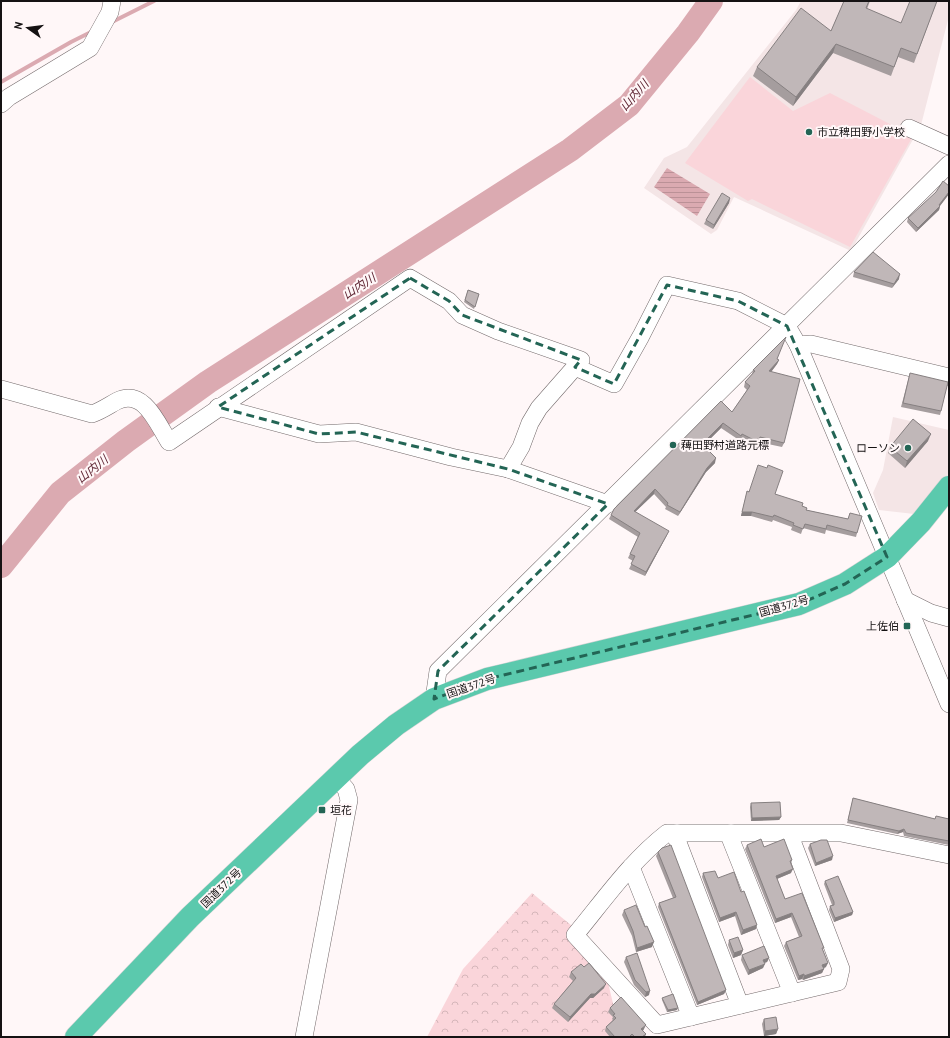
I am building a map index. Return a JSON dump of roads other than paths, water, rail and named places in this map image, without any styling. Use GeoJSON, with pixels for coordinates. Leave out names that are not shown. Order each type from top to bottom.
{"type":"FeatureCollection","features":[{"type":"Feature","properties":{"kind":"highway","name":"国道372号"},"geometry":{"type":"LineString","coordinates":[[76,1037],[190,917],[336,778],[396,725],[434,699],[487,679],[799,604],[845,584],[887,557],[921,522],[949,488]]}},
{"type":"Feature","properties":{"kind":"street"},"geometry":{"type":"LineString","coordinates":[[1,104],[9,97],[90,48],[110,12],[112,1]]}},
{"type":"Feature","properties":{"kind":"street"},"geometry":{"type":"LineString","coordinates":[[909,128],[949,146]]}},
{"type":"Feature","properties":{"kind":"street"},"geometry":{"type":"LineString","coordinates":[[434,699],[438,672],[949,164]]}},
{"type":"Feature","properties":{"kind":"street"},"geometry":{"type":"LineString","coordinates":[[1,389],[92,414],[100,412],[118,401],[132,397],[145,403],[169,442],[218,407],[410,278],[449,301],[462,315],[498,331],[581,360],[539,408],[530,423],[521,448],[508,469]]}},
{"type":"Feature","properties":{"kind":"street"},"geometry":{"type":"LineString","coordinates":[[575,367],[614,384],[642,336],[667,285],[738,301],[787,326],[798,345],[949,704]]}},
{"type":"Feature","properties":{"kind":"street"},"geometry":{"type":"LineString","coordinates":[[798,345],[811,344],[949,377]]}},
{"type":"Feature","properties":{"kind":"street"},"geometry":{"type":"LineString","coordinates":[[218,407],[319,434],[356,432],[451,457],[508,469],[608,504]]}},
{"type":"Feature","properties":{"kind":"street"},"geometry":{"type":"LineString","coordinates":[[905,600],[931,613],[949,618]]}},
{"type":"Feature","properties":{"kind":"street"},"geometry":{"type":"LineString","coordinates":[[304,1037],[349,800],[346,789],[336,778]]}},
{"type":"Feature","properties":{"kind":"street"},"geometry":{"type":"LineString","coordinates":[[789,833],[841,969],[838,982],[657,1025],[575,935],[631,867],[651,846],[667,833],[677,833],[731,833],[789,833],[841,833],[949,855]]}},
{"type":"Feature","properties":{"kind":"street"},"geometry":{"type":"LineString","coordinates":[[677,833],[677,840],[740,1005]]}},
{"type":"Feature","properties":{"kind":"street"},"geometry":{"type":"LineString","coordinates":[[731,833],[731,840],[792,993]]}},
{"type":"Feature","properties":{"kind":"street"},"geometry":{"type":"LineString","coordinates":[[631,867],[691,1016]]}},
{"type":"Feature","properties":{"kind":"waterway"},"geometry":{"type":"LineString","coordinates":[[112,22],[154,1]]}},
{"type":"Feature","properties":{"kind":"waterway","name":"山内川"},"geometry":{"type":"LineString","coordinates":[[1,566],[60,493],[126,441],[208,382],[570,150],[629,105],[688,33],[711,1]]}},
{"type":"Feature","properties":{"kind":"waterway"},"geometry":{"type":"LineString","coordinates":[[1,82],[93,31]]}},
{"type":"Feature","properties":{"kind":"place","name":"市立稗田野小学校"},"geometry":{"type":"Point","coordinates":[809,132]}},
{"type":"Feature","properties":{"kind":"place","name":"薭田野村道路元標"},"geometry":{"type":"Point","coordinates":[673,445]}},
{"type":"Feature","properties":{"kind":"place","name":"ローソン"},"geometry":{"type":"Point","coordinates":[908,448]}},
{"type":"Feature","properties":{"kind":"place","name":"上佐伯"},"geometry":{"type":"Point","coordinates":[907,626]}},
{"type":"Feature","properties":{"kind":"place","name":"垣花"},"geometry":{"type":"Point","coordinates":[322,810]}}]}
